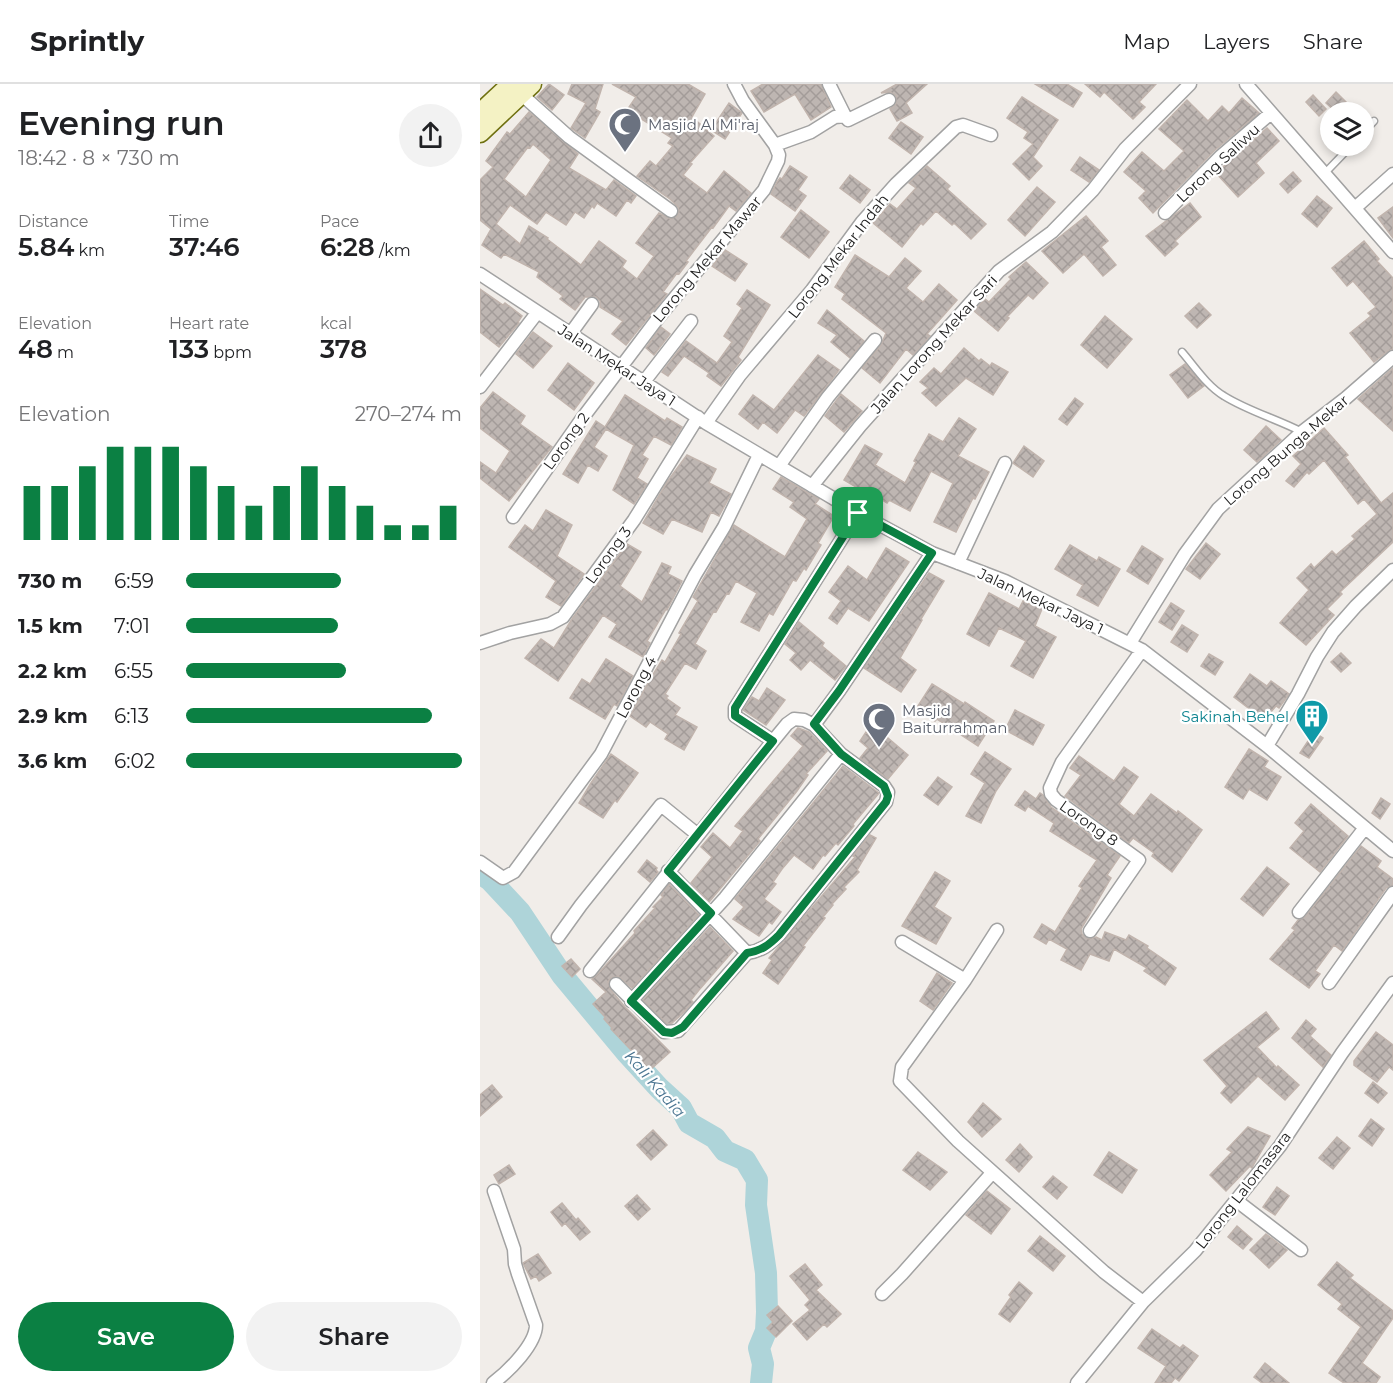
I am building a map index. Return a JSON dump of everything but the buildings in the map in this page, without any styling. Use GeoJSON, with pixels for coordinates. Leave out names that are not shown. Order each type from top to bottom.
{"type":"FeatureCollection","features":[{"type":"Feature","properties":{"kind":"street"},"geometry":{"type":"LineString","coordinates":[[734,84],[743,101],[776,146],[811,132],[835,117],[846,116]]}},
{"type":"Feature","properties":{"kind":"street"},"geometry":{"type":"LineString","coordinates":[[829,84],[848,120],[889,100]]}},
{"type":"Feature","properties":{"kind":"street","name":"Jalan Lorong Mekar Sari"},"geometry":{"type":"LineString","coordinates":[[812,486],[860,426],[991,279],[1060,224],[1093,190],[1125,149],[1190,84]]}},
{"type":"Feature","properties":{"kind":"street"},"geometry":{"type":"LineString","coordinates":[[1246,84],[1393,252]]}},
{"type":"Feature","properties":{"kind":"street"},"geometry":{"type":"LineString","coordinates":[[480,113],[521,87]]}},
{"type":"Feature","properties":{"kind":"street"},"geometry":{"type":"LineString","coordinates":[[480,133],[521,87]]}},
{"type":"Feature","properties":{"kind":"street"},"geometry":{"type":"LineString","coordinates":[[521,87],[569,136],[671,212]]}},
{"type":"Feature","properties":{"kind":"street","name":"Lorong Saliwu"},"geometry":{"type":"LineString","coordinates":[[1165,213],[1221,156],[1271,113]]}},
{"type":"Feature","properties":{"kind":"street","name":"Lorong Mekar Indah"},"geometry":{"type":"LineString","coordinates":[[702,420],[812,290],[862,222],[896,184],[956,127],[963,125],[991,135]]}},
{"type":"Feature","properties":{"kind":"street","name":"Lorong Mekar Mawar"},"geometry":{"type":"LineString","coordinates":[[621,366],[764,190],[778,161],[776,146]]}},
{"type":"Feature","properties":{"kind":"street"},"geometry":{"type":"LineString","coordinates":[[1355,208],[1393,174]]}},
{"type":"Feature","properties":{"kind":"street","name":"Jalan Mekar Jaya 1"},"geometry":{"type":"LineString","coordinates":[[480,274],[702,420],[858,513],[932,553],[1005,581],[1142,650],[1267,746],[1393,851]]}},
{"type":"Feature","properties":{"kind":"street"},"geometry":{"type":"LineString","coordinates":[[571,333],[591,304]]}},
{"type":"Feature","properties":{"kind":"street"},"geometry":{"type":"LineString","coordinates":[[480,387],[537,313]]}},
{"type":"Feature","properties":{"kind":"street"},"geometry":{"type":"LineString","coordinates":[[643,382],[691,321]]}},
{"type":"Feature","properties":{"kind":"street"},"geometry":{"type":"LineString","coordinates":[[779,466],[828,397],[875,340]]}},
{"type":"Feature","properties":{"kind":"street","name":"Lorong Bunga Mekar"},"geometry":{"type":"LineString","coordinates":[[1130,643],[1185,554],[1218,509],[1302,432],[1393,357]]}},
{"type":"Feature","properties":{"kind":"street","name":"Lorong 2"},"geometry":{"type":"LineString","coordinates":[[513,517],[621,366]]}},
{"type":"Feature","properties":{"kind":"street","name":"Lorong 3"},"geometry":{"type":"LineString","coordinates":[[480,644],[510,633],[550,624],[563,617],[634,520],[702,420]]}},
{"type":"Feature","properties":{"kind":"street","name":"Lorong 4"},"geometry":{"type":"LineString","coordinates":[[480,862],[503,878],[513,872],[601,754],[695,575],[724,527],[759,455]]}},
{"type":"Feature","properties":{"kind":"street"},"geometry":{"type":"LineString","coordinates":[[958,563],[1005,463]]}},
{"type":"Feature","properties":{"kind":"street"},"geometry":{"type":"LineString","coordinates":[[773,741],[735,716],[735,708],[858,513]]}},
{"type":"Feature","properties":{"kind":"street"},"geometry":{"type":"LineString","coordinates":[[814,724],[839,691],[932,553]]}},
{"type":"Feature","properties":{"kind":"street"},"geometry":{"type":"LineString","coordinates":[[1267,746],[1333,632],[1356,606],[1391,574]]}},
{"type":"Feature","properties":{"kind":"street","name":"Lorong 8"},"geometry":{"type":"LineString","coordinates":[[1090,931],[1139,860],[1056,800],[1050,794],[1050,788],[1062,762],[1142,650]]}},
{"type":"Feature","properties":{"kind":"street"},"geometry":{"type":"LineString","coordinates":[[590,971],[773,741],[794,719],[814,724],[841,754],[884,786],[888,792],[886,802],[779,935],[769,945],[747,953],[678,1031],[664,1032],[616,984]]}},
{"type":"Feature","properties":{"kind":"street"},"geometry":{"type":"LineString","coordinates":[[631,1001],[711,913],[841,754]]}},
{"type":"Feature","properties":{"kind":"street"},"geometry":{"type":"LineString","coordinates":[[558,938],[581,905],[661,806],[698,835]]}},
{"type":"Feature","properties":{"kind":"street"},"geometry":{"type":"LineString","coordinates":[[1299,912],[1364,829]]}},
{"type":"Feature","properties":{"kind":"street"},"geometry":{"type":"LineString","coordinates":[[668,871],[711,913],[747,953]]}},
{"type":"Feature","properties":{"kind":"street"},"geometry":{"type":"LineString","coordinates":[[1329,983],[1393,893]]}},
{"type":"Feature","properties":{"kind":"street"},"geometry":{"type":"LineString","coordinates":[[997,930],[965,980],[902,1067],[900,1081],[992,1173],[1104,1272],[1143,1302]]}},
{"type":"Feature","properties":{"kind":"street"},"geometry":{"type":"LineString","coordinates":[[902,942],[965,980]]}},
{"type":"Feature","properties":{"kind":"street","name":"Lorong Lalomasara"},"geometry":{"type":"LineString","coordinates":[[1077,1383],[1143,1302],[1195,1251],[1280,1146],[1342,1053],[1393,983]]}},
{"type":"Feature","properties":{"kind":"street"},"geometry":{"type":"LineString","coordinates":[[882,1294],[992,1173]]}},
{"type":"Feature","properties":{"kind":"street"},"geometry":{"type":"LineString","coordinates":[[494,1191],[514,1249],[518,1274],[536,1325],[531,1344],[497,1382]]}},
{"type":"Feature","properties":{"kind":"street"},"geometry":{"type":"LineString","coordinates":[[1236,1201],[1301,1250]]}},
{"type":"Feature","properties":{"kind":"lane"},"geometry":{"type":"LineString","coordinates":[[1325,173],[1341,156]]}},
{"type":"Feature","properties":{"kind":"lane"},"geometry":{"type":"LineString","coordinates":[[1182,352],[1211,386],[1223,396],[1302,432]]}},
{"type":"Feature","properties":{"kind":"waterway","name":"Kali Kadia"},"geometry":{"type":"LineString","coordinates":[[480,873],[490,880],[520,912],[562,975],[626,1052],[681,1108],[689,1123],[715,1138],[725,1151],[745,1160],[757,1180],[756,1205],[766,1273],[767,1312],[766,1331],[759,1348],[763,1364],[761,1383]]}},
{"type":"Feature","properties":{"kind":"place","name":"Masjid Al Mi'raj"},"geometry":{"type":"Point","coordinates":[625,153]}},
{"type":"Feature","properties":{"kind":"place","name":"Sakinah Behel"},"geometry":{"type":"Point","coordinates":[1312,745]}},
{"type":"Feature","properties":{"kind":"place","name":"Masjid Baiturrahman"},"geometry":{"type":"Point","coordinates":[879,748]}},
{"type":"Feature","properties":{"kind":"route"},"geometry":{"type":"LineString","coordinates":[[858,513],[932,553],[839,691],[814,724],[841,754],[884,786],[888,792],[886,802],[779,935],[769,945],[747,953],[683,1027],[672,1033],[664,1032],[631,1001],[711,913],[668,871],[773,741],[735,716],[735,708],[858,513]]}}]}
